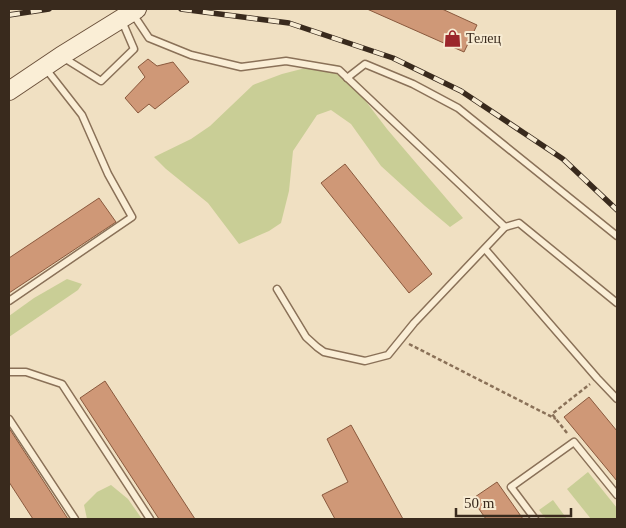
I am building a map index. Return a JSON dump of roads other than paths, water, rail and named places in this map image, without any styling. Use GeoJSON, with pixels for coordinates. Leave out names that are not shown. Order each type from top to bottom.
{"type":"FeatureCollection","features":[{"type":"Feature","properties":{"kind":"main road"},"geometry":{"type":"LineString","coordinates":[[9,91],[130,13]]}},
{"type":"Feature","properties":{"kind":"lane"},"geometry":{"type":"LineString","coordinates":[[61,56],[101,81],[134,49],[130,13]]}},
{"type":"Feature","properties":{"kind":"lane"},"geometry":{"type":"LineString","coordinates":[[130,13],[149,38],[192,55],[241,67],[286,61],[339,70],[505,227]]}},
{"type":"Feature","properties":{"kind":"lane"},"geometry":{"type":"LineString","coordinates":[[347,78],[365,64],[414,84],[458,108],[617,236]]}},
{"type":"Feature","properties":{"kind":"lane"},"geometry":{"type":"LineString","coordinates":[[9,301],[132,217],[108,174],[82,115],[44,67]]}},
{"type":"Feature","properties":{"kind":"lane"},"geometry":{"type":"LineString","coordinates":[[278,288],[306,337],[324,352],[365,361],[388,354],[505,227],[519,223],[617,303]]}},
{"type":"Feature","properties":{"kind":"lane"},"geometry":{"type":"LineString","coordinates":[[485,249],[617,399]]}},
{"type":"Feature","properties":{"kind":"lane"},"geometry":{"type":"LineString","coordinates":[[9,372],[26,372],[62,384],[150,519]]}},
{"type":"Feature","properties":{"kind":"lane"},"geometry":{"type":"LineString","coordinates":[[9,419],[75,519]]}},
{"type":"Feature","properties":{"kind":"lane"},"geometry":{"type":"LineString","coordinates":[[535,519],[511,487],[574,442],[617,495]]}},
{"type":"Feature","properties":{"kind":"railway"},"geometry":{"type":"LineString","coordinates":[[9,15],[49,9]]}},
{"type":"Feature","properties":{"kind":"railway"},"geometry":{"type":"LineString","coordinates":[[181,9],[289,23],[393,58],[461,91],[563,159],[617,210]]}},
{"type":"Feature","properties":{"kind":"place","name":"Телец"},"geometry":{"type":"Point","coordinates":[452,38]}}]}
